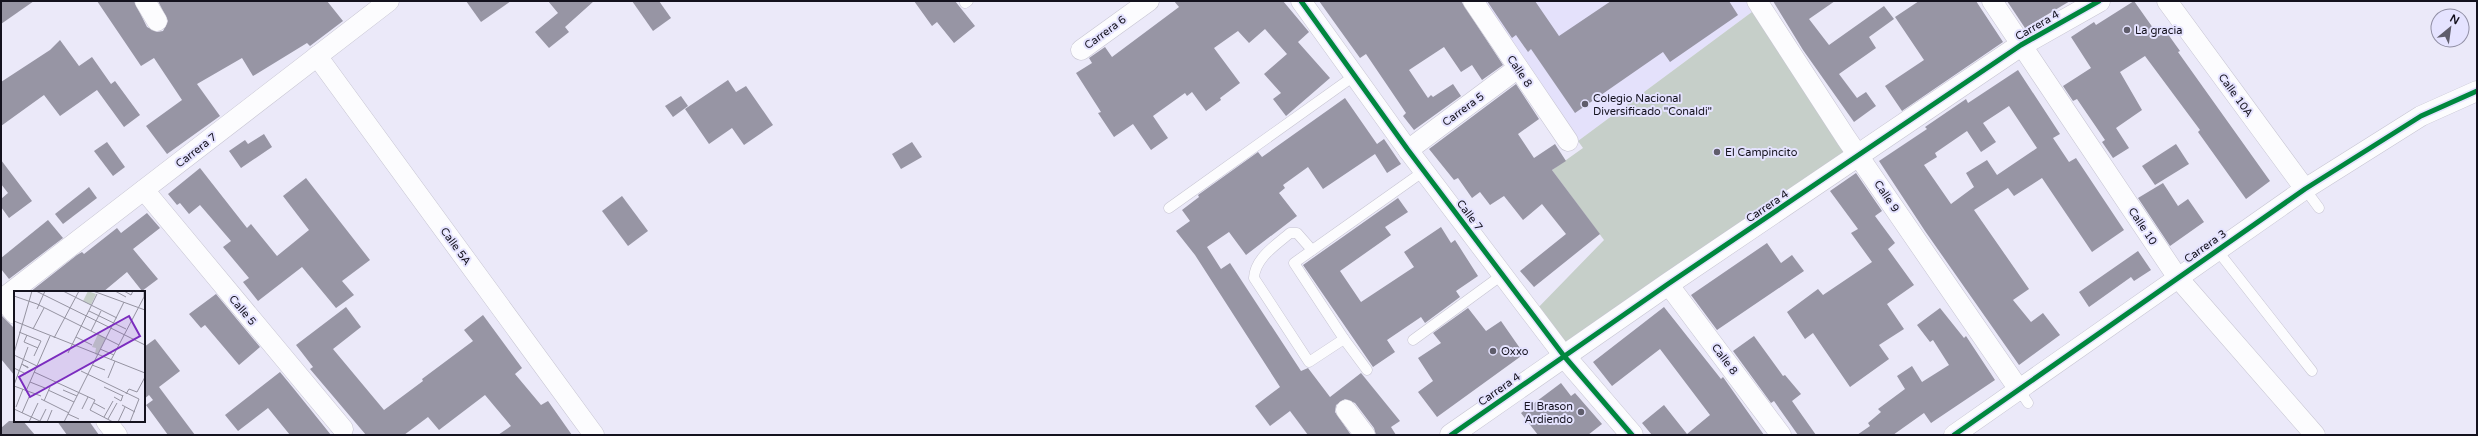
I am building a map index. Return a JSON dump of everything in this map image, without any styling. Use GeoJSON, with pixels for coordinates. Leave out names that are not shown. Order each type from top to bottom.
{"type":"FeatureCollection","features":[{"type":"Feature","properties":{"kind":"street"},"geometry":{"type":"LineString","coordinates":[[145,1],[157,21]]}},
{"type":"Feature","properties":{"kind":"street","name":"Carrera 7"},"geometry":{"type":"LineString","coordinates":[[2,298],[389,1]]}},
{"type":"Feature","properties":{"kind":"street","name":"Carrera 6"},"geometry":{"type":"LineString","coordinates":[[1081,50],[1149,1]]}},
{"type":"Feature","properties":{"kind":"street","name":"Calle 7"},"geometry":{"type":"LineString","coordinates":[[1301,1],[1408,150],[1502,275],[1564,356],[1632,435]]}},
{"type":"Feature","properties":{"kind":"street","name":"Calle 8"},"geometry":{"type":"LineString","coordinates":[[1473,1],[1568,141]]}},
{"type":"Feature","properties":{"kind":"street","name":"Calle 9"},"geometry":{"type":"LineString","coordinates":[[1757,1],[1859,156],[2024,397]]}},
{"type":"Feature","properties":{"kind":"street","name":"Calle 10"},"geometry":{"type":"LineString","coordinates":[[1992,1],[2178,278],[2314,435]]}},
{"type":"Feature","properties":{"kind":"street","name":"Carrera 4"},"geometry":{"type":"LineString","coordinates":[[1451,435],[1668,284],[2022,45],[2099,1]]}},
{"type":"Feature","properties":{"kind":"street","name":"Calle 10A"},"geometry":{"type":"LineString","coordinates":[[2167,1],[2305,189]]}},
{"type":"Feature","properties":{"kind":"street","name":"Calle 5A"},"geometry":{"type":"LineString","coordinates":[[317,56],[594,435]]}},
{"type":"Feature","properties":{"kind":"street","name":"Carrera 5"},"geometry":{"type":"LineString","coordinates":[[1408,150],[1518,68]]}},
{"type":"Feature","properties":{"kind":"street","name":"Carrera 3"},"geometry":{"type":"LineString","coordinates":[[1954,435],[2024,397],[2178,278],[2305,189],[2421,116],[2477,91]]}},
{"type":"Feature","properties":{"kind":"street","name":"Calle 5"},"geometry":{"type":"LineString","coordinates":[[144,190],[342,429]]}},
{"type":"Feature","properties":{"kind":"street","name":"Calle 8"},"geometry":{"type":"LineString","coordinates":[[1668,284],[1781,435]]}},
{"type":"Feature","properties":{"kind":"street"},"geometry":{"type":"LineString","coordinates":[[2,298],[14,313]]}},
{"type":"Feature","properties":{"kind":"street"},"geometry":{"type":"LineString","coordinates":[[1346,410],[1365,435]]}},
{"type":"Feature","properties":{"kind":"street"},"geometry":{"type":"LineString","coordinates":[[107,422],[117,435]]}},
{"type":"Feature","properties":{"kind":"lane"},"geometry":{"type":"LineString","coordinates":[[1170,208],[1354,76]]}},
{"type":"Feature","properties":{"kind":"lane"},"geometry":{"type":"LineString","coordinates":[[1367,370],[1294,266],[1294,263],[1424,171]]}},
{"type":"Feature","properties":{"kind":"lane"},"geometry":{"type":"LineString","coordinates":[[2305,189],[2319,208]]}},
{"type":"Feature","properties":{"kind":"lane"},"geometry":{"type":"LineString","coordinates":[[1312,250],[1297,233],[1290,233],[1260,260],[1255,269],[1254,278],[1308,362],[1344,339]]}},
{"type":"Feature","properties":{"kind":"lane"},"geometry":{"type":"LineString","coordinates":[[2217,250],[2312,371]]}},
{"type":"Feature","properties":{"kind":"lane"},"geometry":{"type":"LineString","coordinates":[[1413,340],[1502,275]]}},
{"type":"Feature","properties":{"kind":"shaded area","name":"Colegio Nacional Diversificado \"Conaldi\""},"geometry":{"type":"Polygon","coordinates":[[[1473,1],[1757,1],[1760,6],[1578,141],[1473,1]]]}},
{"type":"Feature","properties":{"kind":"shaded area","name":"El Campincito"},"geometry":{"type":"Polygon","coordinates":[[[1760,6],[1859,155],[1564,356],[1532,314],[1604,240],[1552,170],[1583,148],[1578,141],[1760,6]]]}},
{"type":"Feature","properties":{"kind":"building"},"geometry":{"type":"Polygon","coordinates":[[[1,1],[34,1],[1,24],[1,1]]]}},
{"type":"Feature","properties":{"kind":"building"},"geometry":{"type":"Polygon","coordinates":[[[97,1],[134,1],[147,27],[157,32],[163,31],[168,21],[158,1],[327,1],[343,21],[310,46],[307,43],[253,76],[242,58],[197,84],[220,116],[167,154],[146,126],[182,100],[154,58],[141,66],[97,1]]]}},
{"type":"Feature","properties":{"kind":"building"},"geometry":{"type":"Polygon","coordinates":[[[466,1],[511,1],[481,22],[466,1]]]}},
{"type":"Feature","properties":{"kind":"building"},"geometry":{"type":"Polygon","coordinates":[[[548,1],[594,1],[565,27],[569,32],[549,48],[535,32],[558,13],[548,1]]]}},
{"type":"Feature","properties":{"kind":"building"},"geometry":{"type":"Polygon","coordinates":[[[632,1],[659,1],[671,18],[653,31],[632,1]]]}},
{"type":"Feature","properties":{"kind":"building"},"geometry":{"type":"Polygon","coordinates":[[[914,1],[955,1],[975,26],[954,43],[937,22],[932,26],[914,1]]]}},
{"type":"Feature","properties":{"kind":"building"},"geometry":{"type":"Polygon","coordinates":[[[1174,1],[1283,1],[1309,32],[1298,42],[1330,78],[1286,116],[1273,99],[1281,93],[1264,74],[1287,54],[1265,29],[1249,43],[1238,31],[1214,48],[1240,83],[1220,98],[1221,100],[1206,111],[1192,92],[1187,96],[1185,93],[1153,116],[1168,138],[1151,150],[1133,124],[1114,137],[1098,113],[1101,112],[1076,73],[1092,63],[1089,58],[1105,47],[1112,57],[1179,7],[1174,1]]]}},
{"type":"Feature","properties":{"kind":"building"},"geometry":{"type":"Polygon","coordinates":[[[1319,1],[1461,1],[1503,65],[1482,80],[1472,65],[1461,72],[1444,47],[1409,70],[1428,98],[1431,95],[1433,97],[1453,84],[1461,96],[1414,130],[1403,116],[1406,113],[1366,54],[1360,58],[1319,1]]]}},
{"type":"Feature","properties":{"kind":"building","name":"Colegio Nacional Diversificado \"Conaldi\""},"geometry":{"type":"Polygon","coordinates":[[[1487,1],[1535,1],[1559,36],[1611,1],[1729,1],[1738,15],[1670,62],[1663,52],[1575,113],[1531,49],[1528,52],[1516,35],[1512,38],[1487,1]]]}},
{"type":"Feature","properties":{"kind":"building"},"geometry":{"type":"Polygon","coordinates":[[[1773,1],[1835,1],[1809,19],[1829,45],[1884,6],[1894,19],[1869,37],[1876,48],[1839,74],[1857,98],[1866,92],[1876,106],[1854,122],[1803,50],[1773,1]]]}},
{"type":"Feature","properties":{"kind":"building"},"geometry":{"type":"Polygon","coordinates":[[[1919,1],[1976,1],[2003,42],[1902,111],[1885,86],[1924,60],[1895,17],[1919,1]]]}},
{"type":"Feature","properties":{"kind":"building"},"geometry":{"type":"Polygon","coordinates":[[[2007,1],[2070,1],[2025,28],[2007,1]]]}},
{"type":"Feature","properties":{"kind":"building"},"geometry":{"type":"Polygon","coordinates":[[[2134,1],[2158,35],[2165,30],[2180,51],[2178,52],[2270,181],[2246,199],[2198,132],[2200,130],[2145,56],[2120,72],[2142,110],[2116,128],[2129,148],[2113,158],[2102,142],[2105,140],[2077,99],[2073,101],[2063,86],[2091,68],[2071,37],[2094,22],[2096,25],[2134,1]]]}},
{"type":"Feature","properties":{"kind":"building"},"geometry":{"type":"Polygon","coordinates":[[[60,40],[79,66],[92,57],[111,84],[115,81],[140,115],[124,127],[97,90],[60,116],[44,95],[1,126],[1,82],[50,50],[60,40]]]}},
{"type":"Feature","properties":{"kind":"building"},"geometry":{"type":"Polygon","coordinates":[[[2018,70],[2060,134],[2053,138],[2069,162],[2076,158],[2124,230],[2092,252],[2042,178],[2014,196],[2008,188],[1974,210],[2029,289],[2013,300],[2031,322],[2043,313],[2060,335],[2019,365],[1925,231],[1879,161],[1927,129],[1925,127],[1966,99],[1968,103],[2018,70]],[[2009,106],[1983,123],[1996,142],[1981,152],[1967,131],[1935,153],[1937,157],[1924,165],[1951,204],[1974,187],[1966,173],[1987,160],[1997,175],[2037,148],[2009,106]]]}},
{"type":"Feature","properties":{"kind":"building"},"geometry":{"type":"Polygon","coordinates":[[[728,80],[736,92],[746,86],[773,125],[744,145],[732,128],[709,144],[685,109],[728,80]]]}},
{"type":"Feature","properties":{"kind":"building"},"geometry":{"type":"Polygon","coordinates":[[[1516,84],[1539,119],[1518,134],[1534,158],[1555,144],[1566,161],[1552,170],[1600,234],[1534,287],[1520,271],[1566,234],[1542,204],[1523,220],[1504,196],[1490,205],[1480,192],[1472,198],[1458,178],[1454,180],[1429,149],[1516,84]]]}},
{"type":"Feature","properties":{"kind":"building"},"geometry":{"type":"Polygon","coordinates":[[[681,96],[688,106],[673,117],[665,106],[681,96]]]}},
{"type":"Feature","properties":{"kind":"building"},"geometry":{"type":"Polygon","coordinates":[[[1345,98],[1377,144],[1384,139],[1401,164],[1387,173],[1375,154],[1323,189],[1308,167],[1283,185],[1285,188],[1279,193],[1297,216],[1246,255],[1229,232],[1207,247],[1221,269],[1230,263],[1301,371],[1308,368],[1330,397],[1361,373],[1400,421],[1391,427],[1396,435],[1376,435],[1374,428],[1355,403],[1345,399],[1336,405],[1335,412],[1351,435],[1308,435],[1290,411],[1270,426],[1255,406],[1280,387],[1195,255],[1176,231],[1190,221],[1182,210],[1199,197],[1198,195],[1258,152],[1262,157],[1345,98]]]}},
{"type":"Feature","properties":{"kind":"building"},"geometry":{"type":"Polygon","coordinates":[[[264,134],[272,147],[241,168],[229,151],[245,140],[248,144],[264,134]]]}},
{"type":"Feature","properties":{"kind":"building"},"geometry":{"type":"Polygon","coordinates":[[[107,142],[125,167],[113,176],[94,151],[107,142]]]}},
{"type":"Feature","properties":{"kind":"building"},"geometry":{"type":"Polygon","coordinates":[[[912,142],[922,157],[901,169],[892,154],[912,142]]]}},
{"type":"Feature","properties":{"kind":"building"},"geometry":{"type":"Polygon","coordinates":[[[2176,144],[2189,164],[2155,185],[2142,166],[2176,144]]]}},
{"type":"Feature","properties":{"kind":"building"},"geometry":{"type":"Polygon","coordinates":[[[1,160],[32,201],[9,218],[1,207],[1,199],[8,193],[1,184],[1,160]]]}},
{"type":"Feature","properties":{"kind":"building"},"geometry":{"type":"Polygon","coordinates":[[[200,168],[247,228],[251,224],[277,256],[309,230],[283,196],[306,178],[370,260],[342,281],[354,295],[336,308],[302,267],[258,301],[243,282],[249,278],[223,247],[231,241],[200,205],[189,214],[180,203],[177,205],[168,194],[200,168]]]}},
{"type":"Feature","properties":{"kind":"building"},"geometry":{"type":"Polygon","coordinates":[[[1856,173],[1882,211],[1875,216],[1895,243],[1888,249],[1914,285],[1887,304],[1904,329],[1879,345],[1889,359],[1850,387],[1813,333],[1805,339],[1787,312],[1818,289],[1823,295],[1872,262],[1851,233],[1858,229],[1830,191],[1856,173]]]}},
{"type":"Feature","properties":{"kind":"building"},"geometry":{"type":"Polygon","coordinates":[[[2163,183],[2178,206],[2188,199],[2204,222],[2170,246],[2138,198],[2163,183]]]}},
{"type":"Feature","properties":{"kind":"building"},"geometry":{"type":"Polygon","coordinates":[[[89,187],[97,198],[63,224],[55,214],[89,187]]]}},
{"type":"Feature","properties":{"kind":"building"},"geometry":{"type":"Polygon","coordinates":[[[622,196],[648,231],[628,246],[602,211],[622,196]]]}},
{"type":"Feature","properties":{"kind":"building"},"geometry":{"type":"Polygon","coordinates":[[[1398,198],[1408,212],[1385,227],[1391,235],[1340,271],[1361,302],[1414,267],[1404,252],[1441,227],[1451,243],[1455,240],[1478,276],[1456,291],[1460,297],[1425,323],[1421,317],[1387,340],[1395,352],[1373,367],[1303,265],[1398,198]]]}},
{"type":"Feature","properties":{"kind":"building"},"geometry":{"type":"Polygon","coordinates":[[[147,213],[160,228],[133,249],[158,279],[142,291],[127,272],[104,291],[31,291],[77,255],[82,252],[84,254],[117,228],[121,233],[147,213]]]}},
{"type":"Feature","properties":{"kind":"building"},"geometry":{"type":"Polygon","coordinates":[[[48,220],[63,238],[9,279],[1,269],[1,258],[48,220]]]}},
{"type":"Feature","properties":{"kind":"building"},"geometry":{"type":"Polygon","coordinates":[[[1767,243],[1781,263],[1792,255],[1804,271],[1717,330],[1691,295],[1767,243]]]}},
{"type":"Feature","properties":{"kind":"building"},"geometry":{"type":"Polygon","coordinates":[[[2138,251],[2151,270],[2134,281],[2131,277],[2089,307],[2079,292],[2138,251]]]}},
{"type":"Feature","properties":{"kind":"building"},"geometry":{"type":"Polygon","coordinates":[[[216,294],[260,347],[239,365],[205,325],[201,328],[189,314],[216,294]]]}},
{"type":"Feature","properties":{"kind":"building"},"geometry":{"type":"Polygon","coordinates":[[[346,307],[361,327],[333,349],[384,410],[423,381],[422,379],[473,341],[464,330],[483,315],[522,368],[515,374],[541,405],[548,401],[572,435],[498,435],[511,426],[485,395],[439,430],[428,417],[404,435],[366,435],[310,369],[313,367],[296,345],[346,307]]]}},
{"type":"Feature","properties":{"kind":"building"},"geometry":{"type":"Polygon","coordinates":[[[1664,307],[1721,379],[1723,377],[1764,435],[1652,435],[1642,423],[1664,405],[1687,434],[1710,415],[1660,349],[1612,386],[1593,362],[1664,307]]]}},
{"type":"Feature","properties":{"kind":"building"},"geometry":{"type":"Polygon","coordinates":[[[1468,308],[1486,331],[1501,321],[1524,354],[1437,417],[1418,392],[1433,381],[1418,358],[1441,343],[1433,333],[1468,308]]]}},
{"type":"Feature","properties":{"kind":"building"},"geometry":{"type":"Polygon","coordinates":[[[1940,308],[1964,338],[1966,336],[1995,380],[1931,423],[1924,413],[1893,435],[1857,435],[1870,426],[1868,423],[1881,412],[1878,409],[1905,389],[1897,376],[1912,366],[1922,382],[1949,365],[1933,340],[1930,342],[1917,325],[1940,308]]]}},
{"type":"Feature","properties":{"kind":"building"},"geometry":{"type":"Polygon","coordinates":[[[1,315],[14,328],[14,375],[1,359],[1,315]]]}},
{"type":"Feature","properties":{"kind":"building"},"geometry":{"type":"Polygon","coordinates":[[[1754,336],[1783,376],[1785,375],[1801,394],[1792,401],[1816,435],[1798,435],[1774,401],[1771,403],[1733,351],[1754,336]]]}},
{"type":"Feature","properties":{"kind":"building"},"geometry":{"type":"Polygon","coordinates":[[[155,339],[180,371],[159,387],[195,435],[168,435],[146,405],[153,400],[149,395],[145,398],[145,346],[155,339]]]}},
{"type":"Feature","properties":{"kind":"building"},"geometry":{"type":"Polygon","coordinates":[[[280,372],[331,435],[290,435],[268,408],[238,431],[225,415],[280,372]]]}},
{"type":"Feature","properties":{"kind":"building"},"geometry":{"type":"Polygon","coordinates":[[[1561,383],[1571,396],[1575,393],[1602,424],[1588,435],[1538,435],[1521,413],[1561,383]]]}},
{"type":"Feature","properties":{"kind":"building"},"geometry":{"type":"Polygon","coordinates":[[[9,421],[24,422],[35,435],[1,435],[1,428],[9,421]]]}},
{"type":"Feature","properties":{"kind":"building"},"geometry":{"type":"Polygon","coordinates":[[[58,422],[90,422],[99,435],[67,435],[58,422]]]}},
{"type":"Feature","properties":{"kind":"cycle path"},"geometry":{"type":"LineString","coordinates":[[1301,1],[1408,150],[1564,356],[1632,435]]}},
{"type":"Feature","properties":{"kind":"cycle path"},"geometry":{"type":"LineString","coordinates":[[1451,435],[1668,284],[2021,45],[2099,1]]}},
{"type":"Feature","properties":{"kind":"cycle path"},"geometry":{"type":"LineString","coordinates":[[1954,435],[2305,189],[2421,116],[2477,91]]}},
{"type":"Feature","properties":{"kind":"place","name":"La gracia"},"geometry":{"type":"Point","coordinates":[2127,30]}},
{"type":"Feature","properties":{"kind":"place","name":"Colegio Nacional Diversificado \"Conaldi\""},"geometry":{"type":"Point","coordinates":[1585,104]}},
{"type":"Feature","properties":{"kind":"place","name":"El Campincito"},"geometry":{"type":"Point","coordinates":[1717,152]}},
{"type":"Feature","properties":{"kind":"place","name":"Oxxo"},"geometry":{"type":"Point","coordinates":[1493,351]}},
{"type":"Feature","properties":{"kind":"place","name":"El Brason Ardiendo"},"geometry":{"type":"Point","coordinates":[1581,412]}}]}
